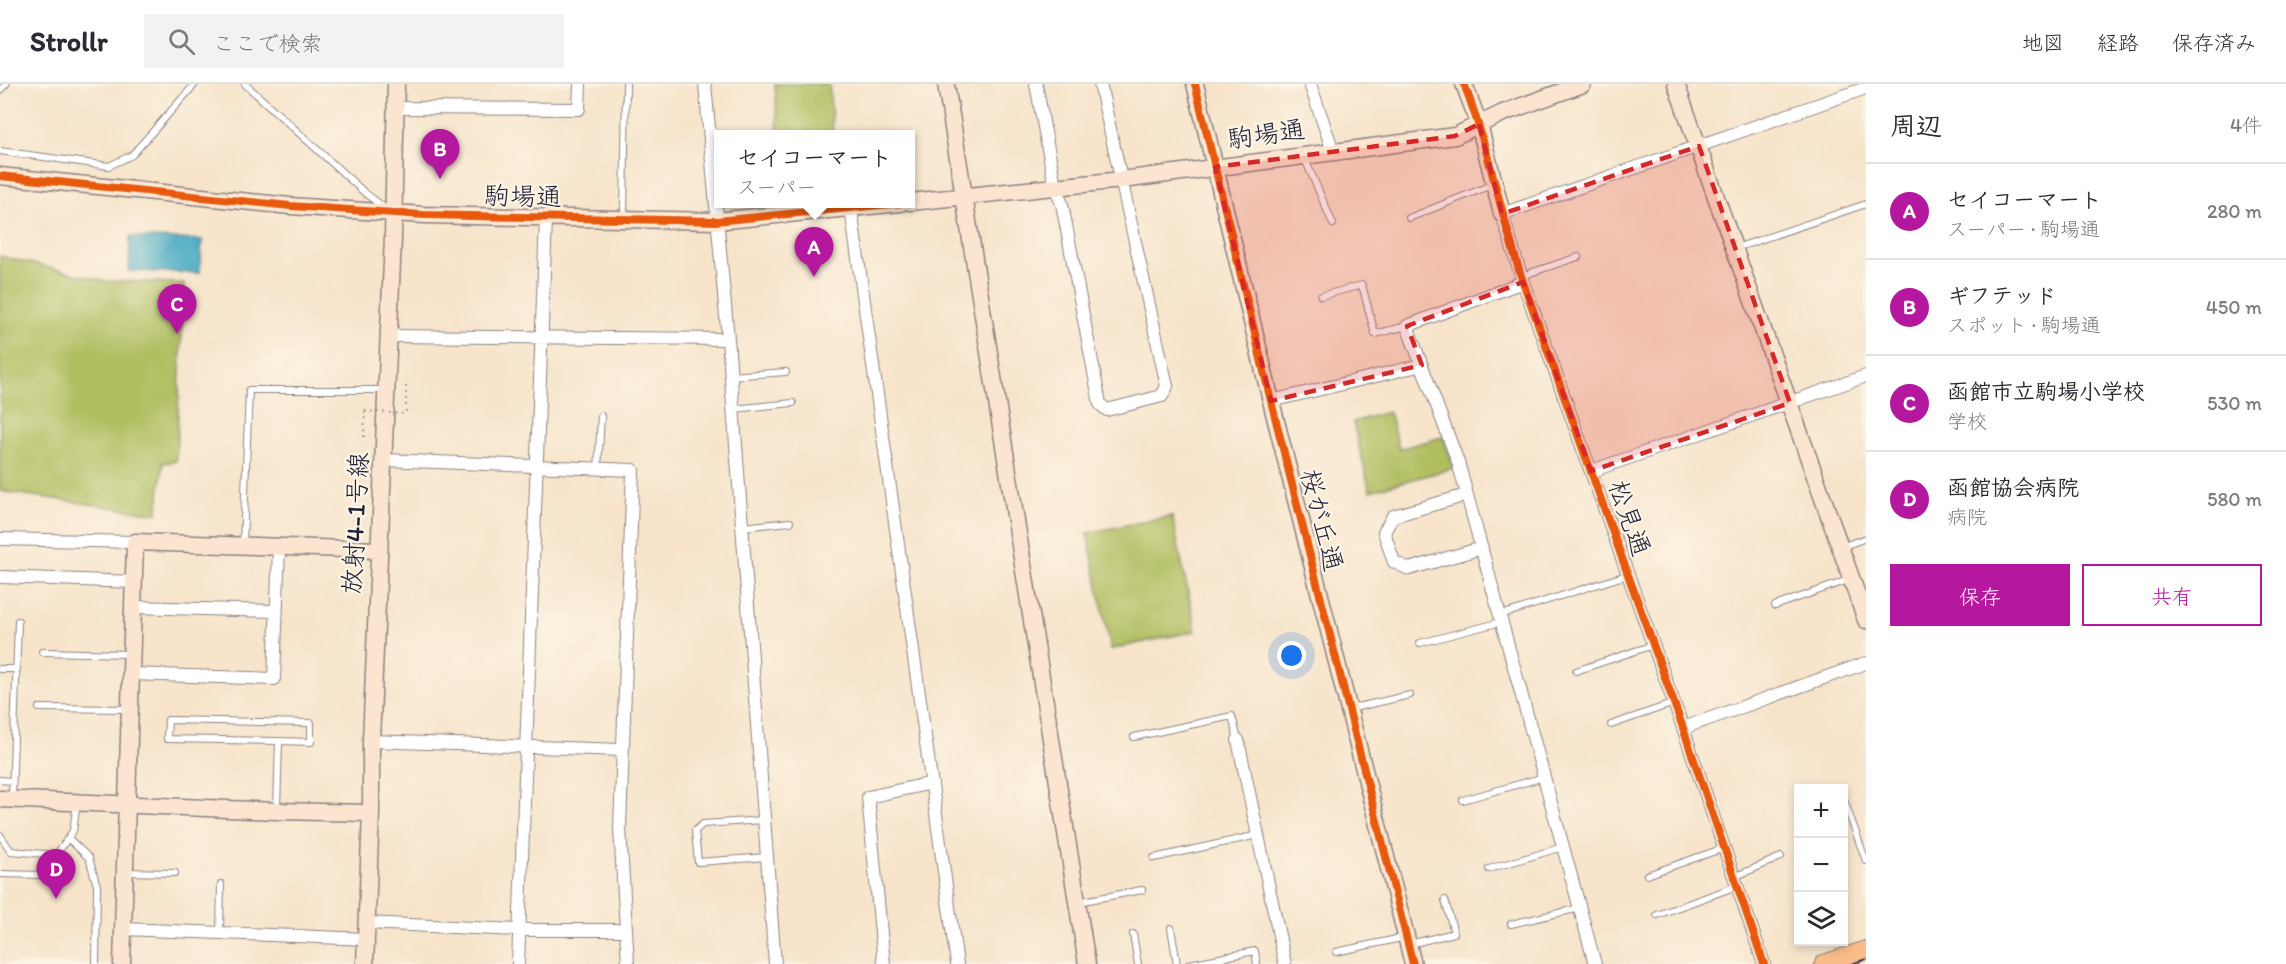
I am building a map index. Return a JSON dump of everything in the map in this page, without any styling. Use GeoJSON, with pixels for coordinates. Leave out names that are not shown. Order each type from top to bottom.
{"type":"FeatureCollection","features":[{"type":"Feature","properties":{"kind":"main road"},"geometry":{"type":"LineString","coordinates":[[1824,964],[1862,956]]}},
{"type":"Feature","properties":{"kind":"street","name":"放射4-1号線"},"geometry":{"type":"LineString","coordinates":[[365,964],[371,813],[371,741],[384,460],[396,84]]}},
{"type":"Feature","properties":{"kind":"street"},"geometry":{"type":"LineString","coordinates":[[395,108],[579,109],[580,84]]}},
{"type":"Feature","properties":{"kind":"street"},"geometry":{"type":"LineString","coordinates":[[705,84],[714,196]]}},
{"type":"Feature","properties":{"kind":"street"},"geometry":{"type":"LineString","coordinates":[[946,84],[1087,964]]}},
{"type":"Feature","properties":{"kind":"street"},"geometry":{"type":"LineString","coordinates":[[1036,84],[1055,186],[1062,204],[1100,404],[1107,410],[1162,396],[1167,386],[1100,84]]}},
{"type":"Feature","properties":{"kind":"street","name":"桜が丘通"},"geometry":{"type":"LineString","coordinates":[[1195,84],[1271,401],[1413,964]]}},
{"type":"Feature","properties":{"kind":"street"},"geometry":{"type":"LineString","coordinates":[[1310,84],[1333,151]]}},
{"type":"Feature","properties":{"kind":"street","name":"松見通"},"geometry":{"type":"LineString","coordinates":[[1464,84],[1479,124],[1502,214],[1522,279],[1683,728],[1764,964]]}},
{"type":"Feature","properties":{"kind":"street","name":"駒場通"},"geometry":{"type":"LineString","coordinates":[[915,201],[1122,180],[1455,136],[1503,113],[1583,84]]}},
{"type":"Feature","properties":{"kind":"street"},"geometry":{"type":"LineString","coordinates":[[1676,84],[1866,620]]}},
{"type":"Feature","properties":{"kind":"street"},"geometry":{"type":"LineString","coordinates":[[1502,214],[1866,88]]}},
{"type":"Feature","properties":{"kind":"street","name":"駒場通"},"geometry":{"type":"LineString","coordinates":[[0,176],[290,206],[393,214],[716,221],[861,208]]}},
{"type":"Feature","properties":{"kind":"street"},"geometry":{"type":"LineString","coordinates":[[715,208],[728,339],[775,964]]}},
{"type":"Feature","properties":{"kind":"street"},"geometry":{"type":"LineString","coordinates":[[851,209],[957,964]]}},
{"type":"Feature","properties":{"kind":"street"},"geometry":{"type":"LineString","coordinates":[[518,964],[546,218]]}},
{"type":"Feature","properties":{"kind":"street"},"geometry":{"type":"LineString","coordinates":[[1522,279],[1407,326],[1467,495],[1594,964]]}},
{"type":"Feature","properties":{"kind":"street"},"geometry":{"type":"LineString","coordinates":[[388,336],[728,339]]}},
{"type":"Feature","properties":{"kind":"street"},"geometry":{"type":"LineString","coordinates":[[1271,401],[1422,365]]}},
{"type":"Feature","properties":{"kind":"street"},"geometry":{"type":"LineString","coordinates":[[1591,471],[1866,376]]}},
{"type":"Feature","properties":{"kind":"street"},"geometry":{"type":"LineString","coordinates":[[384,460],[633,470],[620,828],[628,964]]}},
{"type":"Feature","properties":{"kind":"street"},"geometry":{"type":"LineString","coordinates":[[1467,495],[1393,516],[1384,532],[1394,562],[1409,568],[1482,548]]}},
{"type":"Feature","properties":{"kind":"street"},"geometry":{"type":"LineString","coordinates":[[0,538],[379,550]]}},
{"type":"Feature","properties":{"kind":"street"},"geometry":{"type":"LineString","coordinates":[[122,964],[135,542]]}},
{"type":"Feature","properties":{"kind":"street"},"geometry":{"type":"LineString","coordinates":[[130,674],[274,679],[279,546]]}},
{"type":"Feature","properties":{"kind":"street"},"geometry":{"type":"LineString","coordinates":[[0,577],[134,582]]}},
{"type":"Feature","properties":{"kind":"street"},"geometry":{"type":"LineString","coordinates":[[133,607],[276,611]]}},
{"type":"Feature","properties":{"kind":"street"},"geometry":{"type":"LineString","coordinates":[[1683,728],[1866,663]]}},
{"type":"Feature","properties":{"kind":"street"},"geometry":{"type":"LineString","coordinates":[[1239,740],[1285,964]]}},
{"type":"Feature","properties":{"kind":"street"},"geometry":{"type":"LineString","coordinates":[[371,741],[622,750]]}},
{"type":"Feature","properties":{"kind":"street"},"geometry":{"type":"LineString","coordinates":[[884,964],[868,796],[933,783]]}},
{"type":"Feature","properties":{"kind":"street"},"geometry":{"type":"LineString","coordinates":[[6,799],[371,813]]}},
{"type":"Feature","properties":{"kind":"street"},"geometry":{"type":"LineString","coordinates":[[123,929],[220,933],[626,930]]}},
{"type":"Feature","properties":{"kind":"lane"},"geometry":{"type":"LineString","coordinates":[[0,90],[6,84]]}},
{"type":"Feature","properties":{"kind":"lane"},"geometry":{"type":"LineString","coordinates":[[0,151],[109,166],[132,155],[195,84]]}},
{"type":"Feature","properties":{"kind":"lane"},"geometry":{"type":"LineString","coordinates":[[245,84],[365,193],[393,214]]}},
{"type":"Feature","properties":{"kind":"lane"},"geometry":{"type":"LineString","coordinates":[[624,219],[626,84]]}},
{"type":"Feature","properties":{"kind":"lane"},"geometry":{"type":"LineString","coordinates":[[1303,155],[1333,224]]}},
{"type":"Feature","properties":{"kind":"lane"},"geometry":{"type":"LineString","coordinates":[[1409,218],[1494,184]]}},
{"type":"Feature","properties":{"kind":"lane"},"geometry":{"type":"LineString","coordinates":[[1735,248],[1866,204]]}},
{"type":"Feature","properties":{"kind":"lane"},"geometry":{"type":"LineString","coordinates":[[1522,279],[1578,257]]}},
{"type":"Feature","properties":{"kind":"lane"},"geometry":{"type":"LineString","coordinates":[[1321,296],[1362,285],[1375,334],[1407,326]]}},
{"type":"Feature","properties":{"kind":"lane"},"geometry":{"type":"LineString","coordinates":[[730,376],[786,372]]}},
{"type":"Feature","properties":{"kind":"lane"},"geometry":{"type":"LineString","coordinates":[[243,545],[249,390],[386,390]]}},
{"type":"Feature","properties":{"kind":"lane"},"geometry":{"type":"LineString","coordinates":[[733,409],[793,403]]}},
{"type":"Feature","properties":{"kind":"lane"},"geometry":{"type":"LineString","coordinates":[[598,469],[601,416]]}},
{"type":"Feature","properties":{"kind":"lane"},"geometry":{"type":"LineString","coordinates":[[742,526],[790,522]]}},
{"type":"Feature","properties":{"kind":"lane"},"geometry":{"type":"LineString","coordinates":[[1840,548],[1866,538]]}},
{"type":"Feature","properties":{"kind":"lane"},"geometry":{"type":"LineString","coordinates":[[1420,643],[1501,619],[1627,575]]}},
{"type":"Feature","properties":{"kind":"lane"},"geometry":{"type":"LineString","coordinates":[[1775,606],[1852,579]]}},
{"type":"Feature","properties":{"kind":"lane"},"geometry":{"type":"LineString","coordinates":[[6,799],[12,781],[18,621]]}},
{"type":"Feature","properties":{"kind":"lane"},"geometry":{"type":"LineString","coordinates":[[1576,671],[1653,645]]}},
{"type":"Feature","properties":{"kind":"lane"},"geometry":{"type":"LineString","coordinates":[[42,652],[131,654]]}},
{"type":"Feature","properties":{"kind":"lane"},"geometry":{"type":"LineString","coordinates":[[0,669],[17,669]]}},
{"type":"Feature","properties":{"kind":"lane"},"geometry":{"type":"LineString","coordinates":[[1348,709],[1410,695]]}},
{"type":"Feature","properties":{"kind":"lane"},"geometry":{"type":"LineString","coordinates":[[1611,725],[1674,704]]}},
{"type":"Feature","properties":{"kind":"lane"},"geometry":{"type":"LineString","coordinates":[[39,708],[129,709]]}},
{"type":"Feature","properties":{"kind":"lane"},"geometry":{"type":"LineString","coordinates":[[1134,736],[1232,716],[1239,740]]}},
{"type":"Feature","properties":{"kind":"lane"},"geometry":{"type":"LineString","coordinates":[[168,720],[311,723],[311,742],[279,741],[167,739],[168,720]]}},
{"type":"Feature","properties":{"kind":"lane"},"geometry":{"type":"LineString","coordinates":[[277,811],[279,741]]}},
{"type":"Feature","properties":{"kind":"lane"},"geometry":{"type":"LineString","coordinates":[[1463,800],[1544,777]]}},
{"type":"Feature","properties":{"kind":"lane"},"geometry":{"type":"LineString","coordinates":[[0,780],[12,781]]}},
{"type":"Feature","properties":{"kind":"lane"},"geometry":{"type":"LineString","coordinates":[[0,874],[42,875],[73,831],[78,803]]}},
{"type":"Feature","properties":{"kind":"lane"},"geometry":{"type":"LineString","coordinates":[[1848,811],[1866,861]]}},
{"type":"Feature","properties":{"kind":"lane"},"geometry":{"type":"LineString","coordinates":[[764,820],[703,824],[695,831],[698,862],[767,857]]}},
{"type":"Feature","properties":{"kind":"lane"},"geometry":{"type":"LineString","coordinates":[[1154,858],[1258,835]]}},
{"type":"Feature","properties":{"kind":"lane"},"geometry":{"type":"LineString","coordinates":[[0,836],[11,851],[55,855]]}},
{"type":"Feature","properties":{"kind":"lane"},"geometry":{"type":"LineString","coordinates":[[68,838],[89,858],[97,886],[96,964]]}},
{"type":"Feature","properties":{"kind":"lane"},"geometry":{"type":"LineString","coordinates":[[1489,868],[1563,847]]}},
{"type":"Feature","properties":{"kind":"lane"},"geometry":{"type":"LineString","coordinates":[[1647,875],[1724,848]]}},
{"type":"Feature","properties":{"kind":"lane"},"geometry":{"type":"LineString","coordinates":[[1657,915],[1736,881],[1781,857]]}},
{"type":"Feature","properties":{"kind":"lane"},"geometry":{"type":"LineString","coordinates":[[124,872],[175,873]]}},
{"type":"Feature","properties":{"kind":"lane"},"geometry":{"type":"LineString","coordinates":[[220,933],[221,884]]}},
{"type":"Feature","properties":{"kind":"lane"},"geometry":{"type":"LineString","coordinates":[[1077,903],[1142,890]]}},
{"type":"Feature","properties":{"kind":"lane"},"geometry":{"type":"LineString","coordinates":[[1336,952],[1454,933],[1445,900]]}},
{"type":"Feature","properties":{"kind":"lane"},"geometry":{"type":"LineString","coordinates":[[1511,924],[1580,908]]}},
{"type":"Feature","properties":{"kind":"lane"},"geometry":{"type":"LineString","coordinates":[[1171,928],[1177,964]]}},
{"type":"Feature","properties":{"kind":"lane"},"geometry":{"type":"LineString","coordinates":[[1133,934],[1138,964]]}},
{"type":"Feature","properties":{"kind":"lane"},"geometry":{"type":"LineString","coordinates":[[1189,964],[1255,951],[1257,964]]}},
{"type":"Feature","properties":{"kind":"path"},"geometry":{"type":"LineString","coordinates":[[364,437],[365,411],[406,414],[406,386]]}},
{"type":"Feature","properties":{"kind":"highlighted area"},"geometry":{"type":"Polygon","coordinates":[[[1479,124],[1502,214],[1699,146],[1790,403],[1591,471],[1523,282],[1407,326],[1422,365],[1271,401],[1215,167],[1455,136],[1479,124]]]}},
{"type":"Feature","properties":{"kind":"green space"},"geometry":{"type":"Polygon","coordinates":[[[775,84],[829,84],[833,130],[778,130],[775,84]]]}},
{"type":"Feature","properties":{"kind":"green space"},"geometry":{"type":"Polygon","coordinates":[[[0,256],[105,281],[184,283],[176,461],[163,463],[157,514],[0,491],[0,256]]]}},
{"type":"Feature","properties":{"kind":"green space"},"geometry":{"type":"Polygon","coordinates":[[[1389,412],[1399,449],[1443,437],[1454,468],[1370,491],[1353,422],[1389,412]]]}},
{"type":"Feature","properties":{"kind":"green space"},"geometry":{"type":"Polygon","coordinates":[[[1172,516],[1196,631],[1111,649],[1087,533],[1172,516]]]}},
{"type":"Feature","properties":{"kind":"water"},"geometry":{"type":"Polygon","coordinates":[[[130,237],[202,240],[200,273],[129,271],[130,237]]]}},
{"type":"Feature","properties":{"kind":"tram line"},"geometry":{"type":"LineString","coordinates":[[1851,964],[1866,959]]}},
{"type":"Feature","properties":{"kind":"cycle path"},"geometry":{"type":"LineString","coordinates":[[1195,84],[1271,401],[1413,964]]}},
{"type":"Feature","properties":{"kind":"cycle path"},"geometry":{"type":"LineString","coordinates":[[1464,84],[1481,133],[1523,282],[1683,728],[1764,964]]}},
{"type":"Feature","properties":{"kind":"cycle path"},"geometry":{"type":"LineString","coordinates":[[0,176],[290,206],[424,215],[716,221],[850,208]]}},
{"type":"Feature","properties":{"kind":"place","name":"ギフテッド"},"geometry":{"type":"Point","coordinates":[440,179]}},
{"type":"Feature","properties":{"kind":"place","name":"セイコーマート"},"geometry":{"type":"Point","coordinates":[814,277]}},
{"type":"Feature","properties":{"kind":"place","name":"函館市立駒場小学校"},"geometry":{"type":"Point","coordinates":[177,334]}},
{"type":"Feature","properties":{"kind":"place","name":"函館協会病院"},"geometry":{"type":"Point","coordinates":[56,899]}}]}
